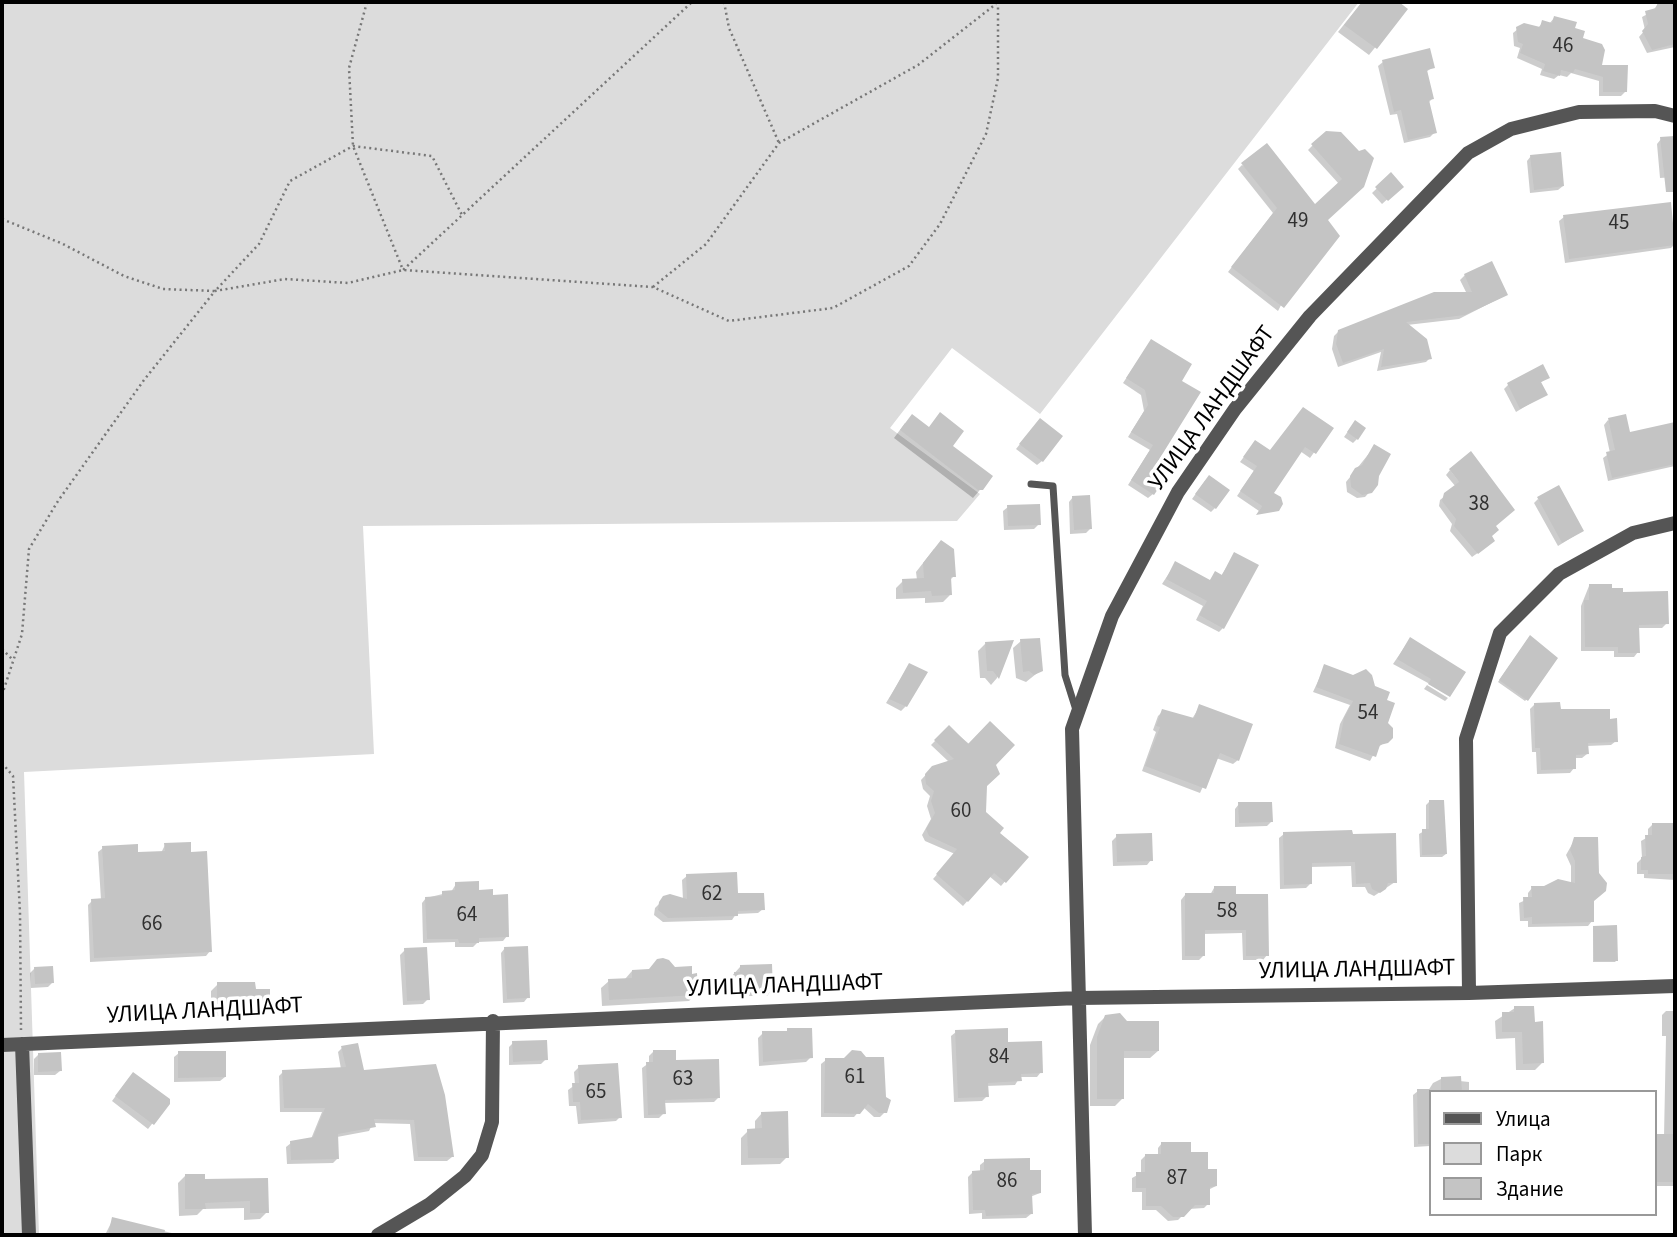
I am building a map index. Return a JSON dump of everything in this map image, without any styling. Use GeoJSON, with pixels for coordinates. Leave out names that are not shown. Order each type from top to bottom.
{"type":"FeatureCollection","features":[{"type":"Feature","properties":{"kind":"street","name":"УЛИЦА ЛАНДШАФТ"},"geometry":{"type":"LineString","coordinates":[[1085,1235],[1072,729],[1076,711],[1112,616],[1178,492],[1221,429],[1310,316],[1468,153],[1511,129],[1580,112],[1655,111],[1675,116]]}},
{"type":"Feature","properties":{"kind":"street","name":"УЛИЦА ЛАНДШАФТ"},"geometry":{"type":"LineString","coordinates":[[1469,993],[1466,739],[1500,633],[1559,574],[1633,533],[1675,523]]}},
{"type":"Feature","properties":{"kind":"street","name":"УЛИЦА ЛАНДШАФТ"},"geometry":{"type":"LineString","coordinates":[[2,1045],[493,1021],[1078,998],[1469,993],[1675,986]]}},
{"type":"Feature","properties":{"kind":"street"},"geometry":{"type":"LineString","coordinates":[[378,1235],[430,1205],[465,1176],[482,1155],[492,1122],[493,1021]]}},
{"type":"Feature","properties":{"kind":"street"},"geometry":{"type":"LineString","coordinates":[[22,1044],[29,1235]]}},
{"type":"Feature","properties":{"kind":"lane"},"geometry":{"type":"LineString","coordinates":[[1031,484],[1053,486],[1065,675],[1076,711]]}},
{"type":"Feature","properties":{"kind":"path"},"geometry":{"type":"LineString","coordinates":[[367,2],[349,68],[353,146],[403,270]]}},
{"type":"Feature","properties":{"kind":"path"},"geometry":{"type":"LineString","coordinates":[[403,270],[692,2]]}},
{"type":"Feature","properties":{"kind":"path"},"geometry":{"type":"LineString","coordinates":[[724,2],[729,28],[779,143]]}},
{"type":"Feature","properties":{"kind":"path"},"geometry":{"type":"LineString","coordinates":[[653,287],[706,244],[779,143],[918,65],[997,2]]}},
{"type":"Feature","properties":{"kind":"path"},"geometry":{"type":"LineString","coordinates":[[2,219],[63,244],[124,276],[163,289],[215,291],[285,279],[348,283],[403,270],[653,287],[729,321],[833,309],[909,266],[940,224],[986,134],[998,78],[997,2]]}},
{"type":"Feature","properties":{"kind":"path"},"geometry":{"type":"LineString","coordinates":[[2,695],[22,634],[29,549],[58,501],[144,380],[215,291],[259,244],[290,181],[353,146],[432,156],[462,215]]}},
{"type":"Feature","properties":{"kind":"path"},"geometry":{"type":"LineString","coordinates":[[2,649],[13,660]]}},
{"type":"Feature","properties":{"kind":"path"},"geometry":{"type":"LineString","coordinates":[[2,763],[13,776],[22,1044]]}},
{"type":"Feature","properties":{"kind":"green space"},"geometry":{"type":"Polygon","coordinates":[[[2,2],[1359,2],[1040,414],[952,348],[890,428],[980,494],[957,521],[363,526],[374,754],[24,772],[39,1235],[2,1235],[2,2]]]}},
{"type":"Feature","properties":{"kind":"building"},"geometry":{"type":"Polygon","coordinates":[[[1362,2],[1399,2],[1408,9],[1377,49],[1344,25],[1362,2]]]}},
{"type":"Feature","properties":{"kind":"building"},"geometry":{"type":"Polygon","coordinates":[[[1658,2],[1675,2],[1675,44],[1652,50],[1642,31],[1648,24],[1645,11],[1656,8],[1658,2]]]}},
{"type":"Feature","properties":{"kind":"building"},"geometry":{"type":"Polygon","coordinates":[[[1554,16],[1577,22],[1575,28],[1585,31],[1583,38],[1602,44],[1605,50],[1602,65],[1628,65],[1627,92],[1603,92],[1603,77],[1575,69],[1573,73],[1561,70],[1560,76],[1543,71],[1545,64],[1520,53],[1523,44],[1518,42],[1516,27],[1524,23],[1540,27],[1542,20],[1552,23],[1554,16]]]}},
{"type":"Feature","properties":{"kind":"building"},"geometry":{"type":"Polygon","coordinates":[[[1430,48],[1435,68],[1427,70],[1434,99],[1429,100],[1437,133],[1408,140],[1401,110],[1394,112],[1382,60],[1430,48]]]}},
{"type":"Feature","properties":{"kind":"building"},"geometry":{"type":"Polygon","coordinates":[[[1326,131],[1341,132],[1359,151],[1365,149],[1374,158],[1364,187],[1328,220],[1340,236],[1284,308],[1231,267],[1277,208],[1241,163],[1267,143],[1315,204],[1342,179],[1311,144],[1326,131]]]}},
{"type":"Feature","properties":{"kind":"building"},"geometry":{"type":"Polygon","coordinates":[[[1675,136],[1675,192],[1666,192],[1660,137],[1675,136]]]}},
{"type":"Feature","properties":{"kind":"building"},"geometry":{"type":"Polygon","coordinates":[[[1561,152],[1564,186],[1534,190],[1530,155],[1561,152]]]}},
{"type":"Feature","properties":{"kind":"building"},"geometry":{"type":"Polygon","coordinates":[[[1391,172],[1404,187],[1388,201],[1375,187],[1391,172]]]}},
{"type":"Feature","properties":{"kind":"building"},"geometry":{"type":"Polygon","coordinates":[[[1671,202],[1675,245],[1569,259],[1563,215],[1671,202]]]}},
{"type":"Feature","properties":{"kind":"building"},"geometry":{"type":"Polygon","coordinates":[[[1492,261],[1508,295],[1465,315],[1406,322],[1427,339],[1432,359],[1381,367],[1384,349],[1343,363],[1336,344],[1338,330],[1434,292],[1472,292],[1464,274],[1492,261]]]}},
{"type":"Feature","properties":{"kind":"building"},"geometry":{"type":"Polygon","coordinates":[[[1151,339],[1192,364],[1182,381],[1201,392],[1155,466],[1168,474],[1154,495],[1131,480],[1153,445],[1131,432],[1148,405],[1145,390],[1126,378],[1151,339]]]}},
{"type":"Feature","properties":{"kind":"building"},"geometry":{"type":"Polygon","coordinates":[[[1543,364],[1550,378],[1541,382],[1548,395],[1520,409],[1507,383],[1543,364]]]}},
{"type":"Feature","properties":{"kind":"building"},"geometry":{"type":"Polygon","coordinates":[[[1303,407],[1334,428],[1316,454],[1305,447],[1274,493],[1281,497],[1283,504],[1279,511],[1256,515],[1262,506],[1240,491],[1257,466],[1243,457],[1255,440],[1270,450],[1303,407]]]}},
{"type":"Feature","properties":{"kind":"building"},"geometry":{"type":"Polygon","coordinates":[[[940,412],[964,431],[953,446],[993,476],[983,490],[978,490],[900,430],[912,414],[929,427],[940,412]]]}},
{"type":"Feature","properties":{"kind":"building"},"geometry":{"type":"Polygon","coordinates":[[[1626,414],[1630,432],[1675,422],[1675,464],[1612,478],[1606,452],[1615,450],[1608,418],[1626,414]]]}},
{"type":"Feature","properties":{"kind":"building"},"geometry":{"type":"Polygon","coordinates":[[[1040,418],[1063,436],[1043,462],[1019,444],[1040,418]]]}},
{"type":"Feature","properties":{"kind":"building"},"geometry":{"type":"Polygon","coordinates":[[[1355,420],[1366,428],[1358,440],[1347,432],[1355,420]]]}},
{"type":"Feature","properties":{"kind":"building"},"geometry":{"type":"Polygon","coordinates":[[[1374,444],[1391,454],[1379,476],[1378,485],[1372,493],[1362,495],[1351,487],[1350,476],[1355,468],[1362,465],[1374,444]]]}},
{"type":"Feature","properties":{"kind":"building"},"geometry":{"type":"Polygon","coordinates":[[[1471,451],[1515,510],[1496,526],[1499,530],[1492,536],[1495,541],[1478,554],[1454,526],[1456,519],[1442,501],[1444,493],[1459,482],[1449,469],[1471,451]]]}},
{"type":"Feature","properties":{"kind":"building"},"geometry":{"type":"Polygon","coordinates":[[[1209,475],[1230,490],[1216,509],[1195,494],[1209,475]]]}},
{"type":"Feature","properties":{"kind":"building"},"geometry":{"type":"Polygon","coordinates":[[[1559,485],[1584,531],[1562,543],[1537,497],[1559,485]]]}},
{"type":"Feature","properties":{"kind":"building"},"geometry":{"type":"Polygon","coordinates":[[[1090,495],[1092,529],[1074,530],[1072,496],[1090,495]]]}},
{"type":"Feature","properties":{"kind":"building"},"geometry":{"type":"Polygon","coordinates":[[[1040,504],[1041,525],[1008,526],[1007,505],[1040,504]]]}},
{"type":"Feature","properties":{"kind":"building"},"geometry":{"type":"Polygon","coordinates":[[[941,540],[954,549],[956,577],[951,577],[952,595],[932,596],[931,591],[903,593],[902,579],[924,578],[923,563],[941,540]]]}},
{"type":"Feature","properties":{"kind":"building"},"geometry":{"type":"Polygon","coordinates":[[[1234,552],[1259,565],[1224,629],[1199,615],[1207,601],[1166,579],[1175,561],[1210,580],[1215,571],[1222,575],[1234,552]]]}},
{"type":"Feature","properties":{"kind":"building"},"geometry":{"type":"Polygon","coordinates":[[[1589,584],[1612,584],[1612,588],[1623,588],[1623,592],[1668,591],[1669,624],[1639,625],[1640,653],[1618,653],[1618,647],[1585,647],[1584,600],[1589,600],[1589,584]]]}},
{"type":"Feature","properties":{"kind":"building"},"geometry":{"type":"Polygon","coordinates":[[[1530,635],[1558,658],[1528,701],[1499,680],[1530,635]]]}},
{"type":"Feature","properties":{"kind":"building"},"geometry":{"type":"Polygon","coordinates":[[[1410,637],[1466,672],[1450,697],[1428,684],[1431,679],[1397,659],[1410,637]]]}},
{"type":"Feature","properties":{"kind":"building"},"geometry":{"type":"Polygon","coordinates":[[[1040,638],[1043,671],[1034,675],[1029,671],[1023,672],[1020,639],[1040,638]]]}},
{"type":"Feature","properties":{"kind":"building"},"geometry":{"type":"Polygon","coordinates":[[[1014,640],[999,679],[993,671],[987,671],[985,642],[1014,640]]]}},
{"type":"Feature","properties":{"kind":"building"},"geometry":{"type":"Polygon","coordinates":[[[909,663],[928,672],[907,707],[889,699],[909,663]]]}},
{"type":"Feature","properties":{"kind":"building"},"geometry":{"type":"Polygon","coordinates":[[[1324,664],[1353,675],[1366,669],[1372,675],[1375,686],[1390,692],[1387,700],[1395,703],[1388,723],[1393,728],[1393,738],[1380,745],[1376,757],[1339,744],[1344,718],[1353,701],[1316,687],[1324,664]]]}},
{"type":"Feature","properties":{"kind":"building"},"geometry":{"type":"Polygon","coordinates":[[[1560,702],[1561,709],[1610,709],[1610,719],[1617,718],[1618,742],[1588,743],[1589,754],[1576,755],[1576,769],[1541,770],[1540,748],[1535,748],[1534,703],[1560,702]]]}},
{"type":"Feature","properties":{"kind":"building"},"geometry":{"type":"Polygon","coordinates":[[[1199,704],[1253,724],[1239,761],[1220,753],[1206,789],[1145,766],[1160,727],[1156,726],[1162,709],[1194,718],[1199,704]]]}},
{"type":"Feature","properties":{"kind":"building"},"geometry":{"type":"Polygon","coordinates":[[[990,721],[1015,745],[996,765],[1000,774],[987,786],[986,812],[1004,828],[1000,833],[1029,857],[1006,883],[994,873],[968,902],[936,874],[957,849],[929,836],[926,829],[935,813],[931,801],[934,791],[926,784],[925,774],[932,766],[954,759],[934,740],[949,725],[968,744],[990,721]]]}},
{"type":"Feature","properties":{"kind":"building"},"geometry":{"type":"Polygon","coordinates":[[[1429,800],[1444,800],[1447,854],[1422,855],[1422,829],[1429,829],[1429,800]]]}},
{"type":"Feature","properties":{"kind":"building"},"geometry":{"type":"Polygon","coordinates":[[[1238,802],[1272,802],[1273,822],[1239,823],[1238,802]]]}},
{"type":"Feature","properties":{"kind":"building"},"geometry":{"type":"Polygon","coordinates":[[[1652,823],[1673,823],[1675,874],[1648,874],[1648,870],[1641,870],[1641,857],[1646,856],[1645,835],[1652,835],[1652,823]]]}},
{"type":"Feature","properties":{"kind":"building"},"geometry":{"type":"Polygon","coordinates":[[[1352,830],[1353,834],[1396,833],[1397,883],[1388,883],[1386,889],[1380,893],[1372,889],[1370,883],[1356,884],[1355,862],[1312,863],[1312,884],[1284,885],[1283,832],[1352,830]]]}},
{"type":"Feature","properties":{"kind":"building"},"geometry":{"type":"Polygon","coordinates":[[[1152,833],[1153,861],[1117,862],[1116,834],[1152,833]]]}},
{"type":"Feature","properties":{"kind":"building"},"geometry":{"type":"Polygon","coordinates":[[[1574,837],[1598,837],[1599,873],[1607,883],[1606,891],[1594,901],[1594,922],[1532,924],[1532,917],[1524,918],[1523,897],[1532,897],[1531,886],[1544,886],[1558,879],[1575,883],[1575,861],[1570,850],[1574,837]]]}},
{"type":"Feature","properties":{"kind":"building"},"geometry":{"type":"Polygon","coordinates":[[[191,842],[191,852],[207,851],[212,952],[94,958],[91,899],[105,898],[102,846],[138,844],[138,852],[165,851],[164,843],[191,842]]]}},
{"type":"Feature","properties":{"kind":"building"},"geometry":{"type":"Polygon","coordinates":[[[737,872],[738,893],[764,893],[765,910],[738,911],[738,916],[668,918],[658,910],[663,896],[670,894],[687,899],[686,874],[737,872]]]}},
{"type":"Feature","properties":{"kind":"building"},"geometry":{"type":"Polygon","coordinates":[[[479,881],[479,890],[493,889],[493,895],[508,894],[509,937],[479,938],[479,943],[459,943],[458,939],[427,939],[425,897],[442,896],[442,891],[455,890],[455,882],[479,881]]]}},
{"type":"Feature","properties":{"kind":"building"},"geometry":{"type":"Polygon","coordinates":[[[1214,886],[1236,886],[1236,894],[1268,894],[1269,956],[1246,956],[1246,930],[1205,930],[1205,956],[1185,956],[1185,893],[1214,893],[1214,886]]]}},
{"type":"Feature","properties":{"kind":"building"},"geometry":{"type":"Polygon","coordinates":[[[1617,925],[1618,961],[1594,961],[1593,926],[1617,925]]]}},
{"type":"Feature","properties":{"kind":"building"},"geometry":{"type":"Polygon","coordinates":[[[528,946],[530,998],[507,999],[504,947],[528,946]]]}},
{"type":"Feature","properties":{"kind":"building"},"geometry":{"type":"Polygon","coordinates":[[[427,947],[430,1000],[407,1001],[404,948],[427,947]]]}},
{"type":"Feature","properties":{"kind":"building"},"geometry":{"type":"Polygon","coordinates":[[[663,958],[675,967],[692,966],[692,974],[697,973],[698,995],[609,1000],[608,979],[632,978],[632,970],[649,969],[657,959],[663,958]]]}},
{"type":"Feature","properties":{"kind":"building"},"geometry":{"type":"Polygon","coordinates":[[[772,964],[773,992],[735,992],[734,972],[740,972],[740,965],[772,964]]]}},
{"type":"Feature","properties":{"kind":"building"},"geometry":{"type":"Polygon","coordinates":[[[53,966],[54,983],[35,984],[34,967],[53,966]]]}},
{"type":"Feature","properties":{"kind":"building"},"geometry":{"type":"Polygon","coordinates":[[[217,982],[255,982],[256,989],[270,989],[270,1010],[217,1010],[217,982]]]}},
{"type":"Feature","properties":{"kind":"building"},"geometry":{"type":"Polygon","coordinates":[[[1514,1006],[1534,1006],[1535,1022],[1543,1021],[1544,1063],[1523,1064],[1522,1032],[1502,1032],[1502,1012],[1514,1012],[1514,1006]]]}},
{"type":"Feature","properties":{"kind":"building"},"geometry":{"type":"Polygon","coordinates":[[[1120,1013],[1127,1021],[1159,1021],[1159,1051],[1124,1051],[1124,1099],[1097,1099],[1097,1037],[1105,1015],[1120,1013]]]}},
{"type":"Feature","properties":{"kind":"building"},"geometry":{"type":"Polygon","coordinates":[[[787,1028],[812,1028],[813,1058],[763,1062],[762,1031],[787,1031],[787,1028]]]}},
{"type":"Feature","properties":{"kind":"building"},"geometry":{"type":"Polygon","coordinates":[[[1008,1028],[1008,1042],[1042,1041],[1043,1073],[1021,1074],[1022,1081],[988,1083],[989,1097],[958,1098],[955,1030],[1008,1028]]]}},
{"type":"Feature","properties":{"kind":"building"},"geometry":{"type":"Polygon","coordinates":[[[547,1040],[548,1060],[513,1062],[512,1041],[547,1040]]]}},
{"type":"Feature","properties":{"kind":"building"},"geometry":{"type":"Polygon","coordinates":[[[358,1043],[364,1070],[436,1064],[445,1095],[454,1157],[418,1157],[414,1120],[374,1119],[376,1127],[338,1134],[339,1159],[291,1160],[290,1141],[313,1137],[325,1108],[284,1108],[282,1070],[346,1067],[341,1046],[358,1043]]]}},
{"type":"Feature","properties":{"kind":"building"},"geometry":{"type":"Polygon","coordinates":[[[653,1050],[676,1050],[676,1060],[719,1059],[720,1098],[665,1100],[666,1114],[648,1115],[646,1062],[653,1062],[653,1050]]]}},
{"type":"Feature","properties":{"kind":"building"},"geometry":{"type":"Polygon","coordinates":[[[852,1050],[861,1051],[866,1057],[884,1057],[886,1097],[891,1100],[887,1113],[879,1113],[868,1104],[860,1114],[824,1113],[825,1058],[844,1058],[852,1050]]]}},
{"type":"Feature","properties":{"kind":"building"},"geometry":{"type":"Polygon","coordinates":[[[178,1051],[226,1051],[226,1077],[178,1078],[178,1051]]]}},
{"type":"Feature","properties":{"kind":"building"},"geometry":{"type":"Polygon","coordinates":[[[61,1052],[62,1071],[38,1072],[38,1053],[61,1052]]]}},
{"type":"Feature","properties":{"kind":"building"},"geometry":{"type":"Polygon","coordinates":[[[618,1063],[622,1118],[581,1120],[580,1102],[573,1102],[572,1083],[579,1083],[578,1065],[618,1063]]]}},
{"type":"Feature","properties":{"kind":"building"},"geometry":{"type":"Polygon","coordinates":[[[133,1072],[170,1099],[170,1104],[154,1125],[115,1096],[133,1072]]]}},
{"type":"Feature","properties":{"kind":"building"},"geometry":{"type":"Polygon","coordinates":[[[1461,1076],[1462,1090],[1441,1090],[1441,1077],[1461,1076]]]}},
{"type":"Feature","properties":{"kind":"building"},"geometry":{"type":"Polygon","coordinates":[[[1417,1089],[1430,1089],[1428,1144],[1418,1144],[1417,1089]]]}},
{"type":"Feature","properties":{"kind":"building"},"geometry":{"type":"Polygon","coordinates":[[[788,1111],[789,1158],[748,1158],[747,1129],[762,1128],[761,1112],[788,1111]]]}},
{"type":"Feature","properties":{"kind":"building"},"geometry":{"type":"Polygon","coordinates":[[[1656,1134],[1675,1134],[1675,1182],[1656,1182],[1656,1134]]]}},
{"type":"Feature","properties":{"kind":"building"},"geometry":{"type":"Polygon","coordinates":[[[1161,1142],[1191,1142],[1191,1152],[1208,1152],[1208,1169],[1217,1169],[1217,1186],[1210,1187],[1210,1205],[1195,1205],[1184,1217],[1173,1217],[1161,1206],[1146,1206],[1146,1188],[1136,1188],[1136,1172],[1145,1172],[1145,1154],[1161,1154],[1161,1142]]]}},
{"type":"Feature","properties":{"kind":"building"},"geometry":{"type":"Polygon","coordinates":[[[1030,1158],[1030,1170],[1041,1170],[1041,1193],[1032,1194],[1033,1214],[986,1216],[985,1210],[973,1210],[972,1171],[984,1170],[984,1159],[1030,1158]]]}},
{"type":"Feature","properties":{"kind":"building"},"geometry":{"type":"Polygon","coordinates":[[[185,1174],[205,1174],[205,1179],[268,1178],[269,1213],[250,1213],[250,1201],[205,1203],[206,1209],[185,1209],[185,1174]]]}},
{"type":"Feature","properties":{"kind":"building"},"geometry":{"type":"Polygon","coordinates":[[[112,1217],[165,1230],[164,1235],[108,1235],[112,1217]]]}}]}
